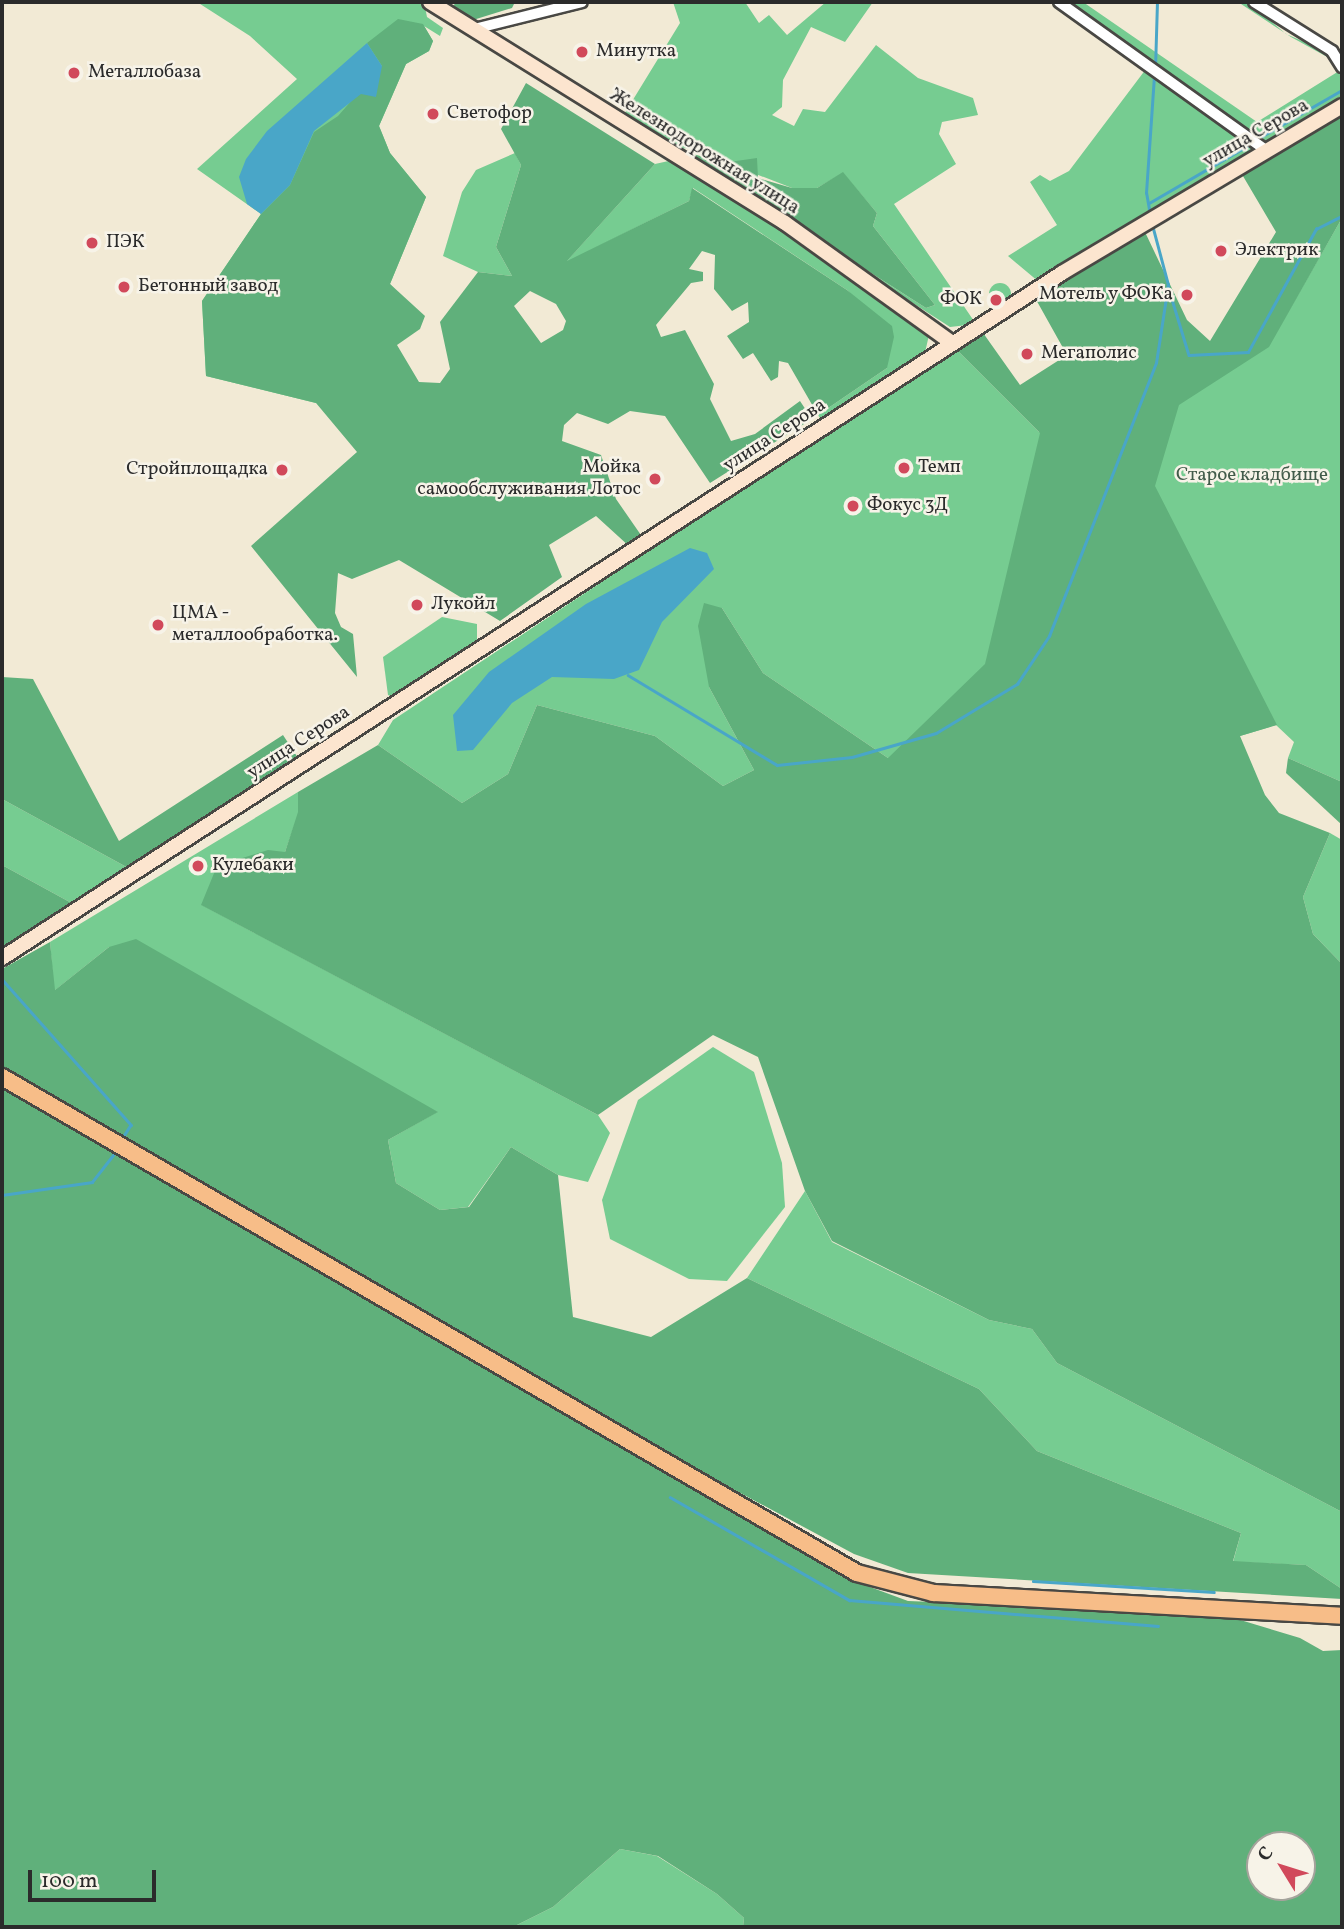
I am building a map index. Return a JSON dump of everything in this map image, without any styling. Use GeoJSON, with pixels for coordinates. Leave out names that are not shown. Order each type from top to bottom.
{"type":"FeatureCollection","features":[{"type":"Feature","properties":{"kind":"main road","name":"Железнодорожная улица"},"geometry":{"type":"LineString","coordinates":[[429,2],[785,223],[952,344]]}},
{"type":"Feature","properties":{"kind":"main road","name":"улица Серова"},"geometry":{"type":"LineString","coordinates":[[2,958],[952,344],[1342,106]]}},
{"type":"Feature","properties":{"kind":"main road"},"geometry":{"type":"LineString","coordinates":[[2,1077],[858,1573],[933,1593],[1342,1616]]}},
{"type":"Feature","properties":{"kind":"street"},"geometry":{"type":"LineString","coordinates":[[474,29],[582,2]]}},
{"type":"Feature","properties":{"kind":"street"},"geometry":{"type":"LineString","coordinates":[[1059,2],[1266,150]]}},
{"type":"Feature","properties":{"kind":"street"},"geometry":{"type":"LineString","coordinates":[[1254,2],[1332,51],[1342,67]]}},
{"type":"Feature","properties":{"kind":"green space"},"geometry":{"type":"Polygon","coordinates":[[[197,2],[424,2],[427,17],[443,28],[440,36],[424,26],[433,41],[429,51],[406,64],[379,126],[390,153],[426,197],[390,284],[411,307],[316,403],[206,376],[202,301],[261,214],[197,169],[297,79],[250,36],[197,2]]]}},
{"type":"Feature","properties":{"kind":"green space"},"geometry":{"type":"Polygon","coordinates":[[[456,2],[515,2],[512,8],[473,20],[452,8],[456,2]]]}},
{"type":"Feature","properties":{"kind":"green space"},"geometry":{"type":"Polygon","coordinates":[[[673,2],[745,2],[759,23],[769,15],[787,35],[826,2],[873,2],[845,42],[811,27],[783,80],[782,107],[772,115],[794,126],[803,109],[825,112],[876,45],[918,78],[973,98],[978,115],[942,122],[939,134],[956,164],[894,204],[976,324],[950,327],[623,116],[680,23],[673,2]],[[689,148],[676,149],[926,308],[935,305],[873,226],[877,213],[843,173],[817,188],[792,188],[689,148]]]}},
{"type":"Feature","properties":{"kind":"green space"},"geometry":{"type":"Polygon","coordinates":[[[1065,2],[1083,2],[1257,122],[1339,71],[1329,58],[1287,35],[1330,53],[1342,73],[1342,100],[1039,282],[1008,256],[1057,225],[1030,182],[1040,175],[1050,181],[1069,171],[1149,65],[1065,2]]]}},
{"type":"Feature","properties":{"kind":"green space"},"geometry":{"type":"Polygon","coordinates":[[[1238,2],[1248,2],[1284,33],[1238,2]]]}},
{"type":"Feature","properties":{"kind":"green space"},"geometry":{"type":"Polygon","coordinates":[[[398,19],[423,24],[433,41],[429,51],[406,64],[379,126],[390,153],[426,197],[390,284],[425,316],[420,329],[397,345],[419,382],[440,383],[450,369],[440,322],[478,272],[512,276],[496,247],[521,165],[501,129],[526,83],[655,164],[567,261],[689,201],[692,188],[847,290],[892,326],[894,337],[887,368],[818,415],[788,363],[779,361],[778,377],[771,381],[753,353],[743,359],[727,336],[749,322],[748,302],[732,311],[714,289],[715,255],[702,251],[689,269],[703,272],[703,281],[691,283],[656,325],[661,337],[685,330],[714,384],[710,399],[731,441],[755,434],[800,401],[812,419],[710,483],[665,416],[630,411],[608,424],[577,413],[564,425],[562,441],[601,455],[616,499],[643,538],[630,547],[596,516],[549,545],[562,577],[500,621],[399,560],[352,579],[338,573],[335,613],[341,627],[353,634],[357,677],[251,546],[357,452],[316,403],[206,376],[202,301],[261,214],[290,185],[314,132],[338,116],[382,66],[367,43],[398,19]],[[530,291],[514,306],[541,343],[563,330],[566,321],[556,304],[530,291]]]}},
{"type":"Feature","properties":{"kind":"green space"},"geometry":{"type":"Polygon","coordinates":[[[1342,111],[1342,218],[1269,347],[1179,405],[1155,486],[1277,725],[1240,736],[1265,795],[1279,813],[1330,833],[1303,897],[1313,934],[1342,964],[1342,1512],[1057,1363],[1032,1329],[989,1320],[832,1241],[805,1191],[758,1057],[713,1035],[598,1115],[201,905],[217,866],[268,850],[285,852],[298,812],[298,792],[378,745],[462,803],[508,774],[537,705],[655,736],[723,786],[754,770],[709,687],[698,626],[704,603],[722,608],[763,673],[888,758],[985,664],[1040,433],[955,348],[981,330],[1020,385],[1067,355],[1034,296],[1144,230],[1187,320],[1210,341],[1276,232],[1240,171],[1342,111]]]}},
{"type":"Feature","properties":{"kind":"green space"},"geometry":{"type":"Polygon","coordinates":[[[675,148],[722,163],[757,158],[758,178],[792,188],[817,188],[843,172],[877,213],[873,226],[935,305],[926,308],[675,148]]]}},
{"type":"Feature","properties":{"kind":"green space"},"geometry":{"type":"Polygon","coordinates":[[[515,153],[521,165],[496,247],[512,276],[478,272],[443,256],[462,192],[476,170],[515,153]]]}},
{"type":"Feature","properties":{"kind":"green space"},"geometry":{"type":"Polygon","coordinates":[[[673,160],[922,323],[929,335],[924,357],[823,423],[818,415],[887,368],[876,319],[847,290],[693,188],[689,201],[565,263],[655,164],[673,160]]]}},
{"type":"Feature","properties":{"kind":"green space","name":"Старое кладбище"},"geometry":{"type":"Polygon","coordinates":[[[1342,218],[1342,782],[1288,758],[1294,742],[1276,725],[1240,736],[888,758],[763,673],[722,608],[709,687],[754,770],[723,786],[655,736],[537,705],[508,774],[462,803],[378,745],[393,720],[955,348],[1039,432],[1194,348],[1268,347],[1342,218]]]}},
{"type":"Feature","properties":{"kind":"green space"},"geometry":{"type":"Polygon","coordinates":[[[1000,283],[1010,290],[1011,294],[1004,304],[1000,305],[990,298],[989,294],[996,284],[1000,283]]]}},
{"type":"Feature","properties":{"kind":"green space"},"geometry":{"type":"Polygon","coordinates":[[[442,617],[477,624],[477,644],[395,698],[388,695],[383,657],[442,617]]]}},
{"type":"Feature","properties":{"kind":"green space"},"geometry":{"type":"Polygon","coordinates":[[[2,677],[33,679],[119,841],[283,735],[300,761],[132,870],[2,799],[2,677]]]}},
{"type":"Feature","properties":{"kind":"green space"},"geometry":{"type":"Polygon","coordinates":[[[1288,758],[1342,782],[1342,825],[1286,773],[1288,758]]]}},
{"type":"Feature","properties":{"kind":"green space"},"geometry":{"type":"Polygon","coordinates":[[[298,792],[299,812],[285,852],[202,905],[598,1115],[610,1133],[588,1182],[558,1175],[511,1147],[468,1207],[440,1210],[396,1183],[388,1140],[437,1112],[109,947],[54,991],[50,942],[298,792]]]}},
{"type":"Feature","properties":{"kind":"green space"},"geometry":{"type":"Polygon","coordinates":[[[2,799],[132,870],[77,906],[2,865],[2,799]]]}},
{"type":"Feature","properties":{"kind":"green space"},"geometry":{"type":"Polygon","coordinates":[[[1330,833],[1342,840],[1342,964],[1313,934],[1303,897],[1330,833]]]}},
{"type":"Feature","properties":{"kind":"green space"},"geometry":{"type":"Polygon","coordinates":[[[2,865],[77,906],[2,954],[2,865]]]}},
{"type":"Feature","properties":{"kind":"green space"},"geometry":{"type":"Polygon","coordinates":[[[136,939],[438,1112],[388,1140],[396,1183],[440,1210],[469,1207],[511,1147],[558,1175],[573,1317],[651,1337],[747,1278],[979,1389],[1037,1451],[1241,1533],[1233,1561],[1306,1565],[1342,1589],[1342,1599],[908,1573],[854,1554],[517,1373],[2,1072],[2,969],[50,942],[55,990],[109,947],[136,939]]]}},
{"type":"Feature","properties":{"kind":"green space"},"geometry":{"type":"Polygon","coordinates":[[[713,1047],[754,1072],[782,1163],[785,1207],[727,1281],[689,1279],[610,1239],[602,1200],[638,1100],[713,1047]]]}},
{"type":"Feature","properties":{"kind":"green space"},"geometry":{"type":"Polygon","coordinates":[[[2,1083],[843,1577],[908,1601],[1217,1613],[1300,1638],[1323,1651],[1342,1650],[1342,1927],[743,1927],[744,1918],[717,1894],[658,1856],[620,1849],[553,1907],[513,1927],[2,1927],[2,1083]]]}},
{"type":"Feature","properties":{"kind":"green space"},"geometry":{"type":"Polygon","coordinates":[[[805,1191],[832,1242],[989,1320],[1032,1329],[1057,1363],[1342,1512],[1342,1589],[1306,1565],[1233,1562],[1241,1533],[1037,1451],[979,1389],[747,1278],[805,1191]]]}},
{"type":"Feature","properties":{"kind":"green space"},"geometry":{"type":"Polygon","coordinates":[[[620,1849],[657,1856],[717,1894],[744,1918],[743,1927],[513,1927],[553,1907],[620,1849]]]}},
{"type":"Feature","properties":{"kind":"water"},"geometry":{"type":"Polygon","coordinates":[[[367,43],[382,66],[376,97],[361,94],[314,131],[290,185],[261,214],[247,204],[239,177],[246,159],[267,131],[367,43]]]}},
{"type":"Feature","properties":{"kind":"water"},"geometry":{"type":"Polygon","coordinates":[[[690,548],[707,553],[714,569],[662,622],[639,670],[614,679],[552,677],[512,703],[473,750],[457,751],[453,715],[489,672],[586,604],[690,548]]]}},
{"type":"Feature","properties":{"kind":"waterway"},"geometry":{"type":"LineString","coordinates":[[1155,69],[1157,2]]}},
{"type":"Feature","properties":{"kind":"waterway"},"geometry":{"type":"LineString","coordinates":[[1150,215],[1146,193],[1154,75]]}},
{"type":"Feature","properties":{"kind":"waterway"},"geometry":{"type":"LineString","coordinates":[[1257,139],[1342,90]]}},
{"type":"Feature","properties":{"kind":"waterway"},"geometry":{"type":"LineString","coordinates":[[1149,203],[1252,143]]}},
{"type":"Feature","properties":{"kind":"waterway"},"geometry":{"type":"LineString","coordinates":[[1168,286],[1189,355],[1248,352],[1316,229],[1342,216]]}},
{"type":"Feature","properties":{"kind":"waterway"},"geometry":{"type":"LineString","coordinates":[[628,675],[777,765],[852,757],[936,733],[1017,684],[1049,636],[1156,363],[1168,285],[1152,225]]}},
{"type":"Feature","properties":{"kind":"waterway"},"geometry":{"type":"LineString","coordinates":[[2,979],[131,1125],[124,1136]]}},
{"type":"Feature","properties":{"kind":"waterway"},"geometry":{"type":"LineString","coordinates":[[2,1195],[92,1182],[113,1155]]}},
{"type":"Feature","properties":{"kind":"waterway"},"geometry":{"type":"LineString","coordinates":[[670,1497],[849,1600],[1158,1626]]}},
{"type":"Feature","properties":{"kind":"waterway"},"geometry":{"type":"LineString","coordinates":[[1033,1581],[1214,1592]]}},
{"type":"Feature","properties":{"kind":"place","name":"Минутка"},"geometry":{"type":"Point","coordinates":[582,52]}},
{"type":"Feature","properties":{"kind":"place","name":"Металлобаза"},"geometry":{"type":"Point","coordinates":[74,73]}},
{"type":"Feature","properties":{"kind":"place","name":"Светофор"},"geometry":{"type":"Point","coordinates":[433,114]}},
{"type":"Feature","properties":{"kind":"place","name":"ПЭК"},"geometry":{"type":"Point","coordinates":[92,243]}},
{"type":"Feature","properties":{"kind":"place","name":"Электрик"},"geometry":{"type":"Point","coordinates":[1221,251]}},
{"type":"Feature","properties":{"kind":"place","name":"Бетонный завод"},"geometry":{"type":"Point","coordinates":[124,287]}},
{"type":"Feature","properties":{"kind":"place","name":"Мотель у ФОКа"},"geometry":{"type":"Point","coordinates":[1187,295]}},
{"type":"Feature","properties":{"kind":"place","name":"ФОК"},"geometry":{"type":"Point","coordinates":[996,300]}},
{"type":"Feature","properties":{"kind":"place","name":"Мегаполис"},"geometry":{"type":"Point","coordinates":[1027,354]}},
{"type":"Feature","properties":{"kind":"place","name":"Темп"},"geometry":{"type":"Point","coordinates":[904,468]}},
{"type":"Feature","properties":{"kind":"place","name":"Стройплощадка"},"geometry":{"type":"Point","coordinates":[282,470]}},
{"type":"Feature","properties":{"kind":"place","name":"Мойка самообслуживания Лотос"},"geometry":{"type":"Point","coordinates":[655,479]}},
{"type":"Feature","properties":{"kind":"place","name":"Фокус 3Д"},"geometry":{"type":"Point","coordinates":[853,506]}},
{"type":"Feature","properties":{"kind":"place","name":"Лукойл"},"geometry":{"type":"Point","coordinates":[417,605]}},
{"type":"Feature","properties":{"kind":"place","name":"ЦМА - металлообработка."},"geometry":{"type":"Point","coordinates":[158,625]}},
{"type":"Feature","properties":{"kind":"place","name":"Кулебаки"},"geometry":{"type":"Point","coordinates":[198,866]}}]}
